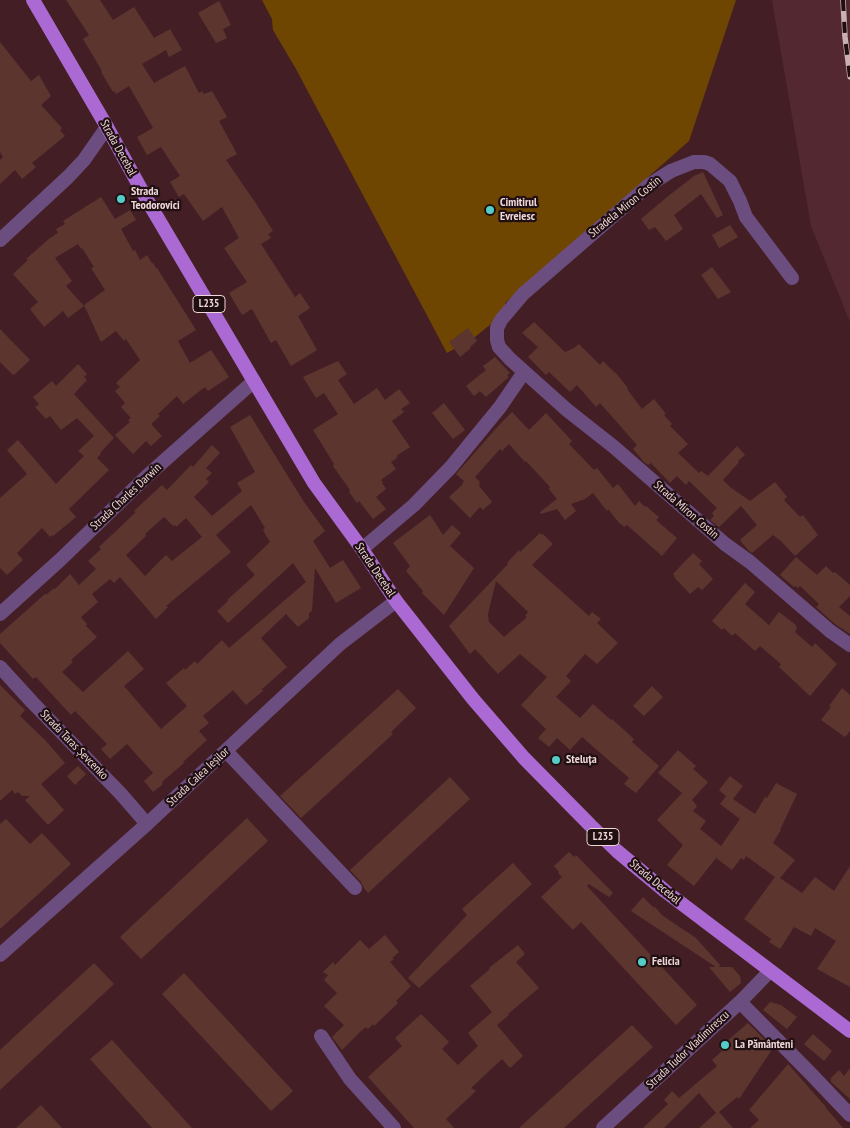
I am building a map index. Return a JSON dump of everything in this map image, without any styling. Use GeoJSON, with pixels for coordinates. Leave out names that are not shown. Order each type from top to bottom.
{"type":"FeatureCollection","features":[{"type":"Feature","properties":{"kind":"main road","name":"Strada Decebal"},"geometry":{"type":"LineString","coordinates":[[33,0],[147,200],[314,483],[396,600],[473,699],[504,736],[590,825],[618,851],[665,891],[850,1031]]}},
{"type":"Feature","properties":{"kind":"street"},"geometry":{"type":"LineString","coordinates":[[0,240],[68,177],[84,160],[107,127]]}},
{"type":"Feature","properties":{"kind":"street","name":"Stradela Miron Costin"},"geometry":{"type":"LineString","coordinates":[[510,358],[499,347],[496,340],[497,328],[501,320],[523,294],[649,185],[671,171],[694,162],[710,164],[730,181],[746,217],[792,278]]}},
{"type":"Feature","properties":{"kind":"street","name":"Strada Miron Costin"},"geometry":{"type":"LineString","coordinates":[[510,358],[567,410],[614,447],[725,544],[750,562],[823,625],[850,645]]}},
{"type":"Feature","properties":{"kind":"street"},"geometry":{"type":"LineString","coordinates":[[362,550],[414,505],[452,467],[500,407],[524,372]]}},
{"type":"Feature","properties":{"kind":"street","name":"Strada Charles Darwin"},"geometry":{"type":"LineString","coordinates":[[0,614],[60,560],[147,476],[254,381]]}},
{"type":"Feature","properties":{"kind":"street","name":"Strada Calea Ieșilor"},"geometry":{"type":"LineString","coordinates":[[0,955],[147,824],[340,644],[396,600]]}},
{"type":"Feature","properties":{"kind":"street","name":"Strada Taras Șevcenko"},"geometry":{"type":"LineString","coordinates":[[0,667],[121,794],[147,824]]}},
{"type":"Feature","properties":{"kind":"street"},"geometry":{"type":"LineString","coordinates":[[226,751],[355,888]]}},
{"type":"Feature","properties":{"kind":"street","name":"Strada Tudor Vladimirescu"},"geometry":{"type":"LineString","coordinates":[[603,1128],[740,1002],[770,971]]}},
{"type":"Feature","properties":{"kind":"street"},"geometry":{"type":"LineString","coordinates":[[740,1002],[800,1062],[850,1116]]}},
{"type":"Feature","properties":{"kind":"street"},"geometry":{"type":"LineString","coordinates":[[321,1036],[350,1079],[394,1128]]}},
{"type":"Feature","properties":{"kind":"shaded area","name":"Cimitirul Evreiesc"},"geometry":{"type":"Polygon","coordinates":[[[262,0],[736,0],[689,141],[505,303],[507,307],[491,324],[475,337],[447,353],[296,69],[273,30],[272,19],[262,0]]]}},
{"type":"Feature","properties":{"kind":"shaded area"},"geometry":{"type":"Polygon","coordinates":[[[772,0],[850,0],[850,322],[811,226],[772,0]]]}},
{"type":"Feature","properties":{"kind":"building"},"geometry":{"type":"Polygon","coordinates":[[[66,0],[100,0],[113,20],[134,7],[154,38],[170,29],[182,50],[169,57],[166,50],[142,64],[154,83],[185,66],[199,93],[202,91],[204,94],[212,91],[227,117],[219,121],[237,154],[226,160],[273,231],[268,234],[271,238],[261,244],[295,297],[300,293],[310,308],[298,316],[317,350],[291,366],[276,340],[271,343],[252,309],[242,315],[229,293],[247,282],[224,248],[239,238],[222,207],[203,221],[184,194],[179,197],[170,182],[180,176],[161,147],[147,155],[137,137],[153,128],[129,86],[116,94],[113,92],[83,39],[89,35],[66,0]]]}},
{"type":"Feature","properties":{"kind":"building"},"geometry":{"type":"Polygon","coordinates":[[[219,1],[231,25],[223,29],[227,38],[216,43],[198,13],[219,1]]]}},
{"type":"Feature","properties":{"kind":"building"},"geometry":{"type":"Polygon","coordinates":[[[0,42],[31,81],[39,75],[51,96],[41,105],[62,128],[60,130],[65,136],[32,163],[36,167],[22,179],[15,170],[0,184],[0,160],[3,157],[0,152],[0,42]]]}},
{"type":"Feature","properties":{"kind":"building"},"geometry":{"type":"Polygon","coordinates":[[[703,172],[723,215],[717,218],[701,194],[674,215],[683,229],[666,241],[655,227],[649,230],[641,219],[694,176],[703,172]]]}},
{"type":"Feature","properties":{"kind":"building"},"geometry":{"type":"Polygon","coordinates":[[[101,197],[115,219],[130,210],[136,220],[121,229],[133,251],[135,250],[140,260],[147,255],[196,330],[178,341],[190,363],[211,350],[229,377],[208,391],[205,387],[183,404],[177,396],[158,414],[160,416],[151,424],[162,436],[151,446],[146,441],[133,454],[115,435],[130,422],[128,420],[131,418],[121,407],[125,403],[115,391],[120,387],[116,383],[140,360],[126,339],[124,341],[116,331],[101,342],[84,305],[105,290],[91,268],[94,267],[82,248],[78,244],[55,258],[72,281],[66,286],[84,306],[68,318],[63,311],[44,327],[30,309],[38,302],[13,274],[28,260],[26,259],[58,233],[56,229],[65,224],[63,221],[101,197]]]}},
{"type":"Feature","properties":{"kind":"building"},"geometry":{"type":"Polygon","coordinates":[[[730,225],[738,237],[719,248],[712,235],[730,225]]]}},
{"type":"Feature","properties":{"kind":"building"},"geometry":{"type":"Polygon","coordinates":[[[712,267],[731,292],[718,299],[701,275],[712,267]]]}},
{"type":"Feature","properties":{"kind":"building"},"geometry":{"type":"Polygon","coordinates":[[[534,322],[565,352],[579,344],[600,365],[603,361],[628,388],[642,409],[654,399],[672,424],[670,426],[688,444],[678,453],[699,473],[701,471],[708,476],[737,446],[745,455],[723,480],[750,501],[775,482],[787,497],[784,500],[800,517],[803,515],[818,535],[795,556],[773,535],[752,553],[748,550],[740,540],[757,525],[741,506],[719,527],[710,520],[714,516],[712,513],[717,508],[689,481],[686,485],[677,476],[670,483],[651,463],[648,465],[644,462],[633,449],[637,445],[600,403],[596,407],[577,385],[570,392],[549,372],[546,375],[528,357],[538,347],[522,333],[534,322]]]}},
{"type":"Feature","properties":{"kind":"building"},"geometry":{"type":"Polygon","coordinates":[[[468,328],[477,341],[460,357],[449,342],[468,328]]]}},
{"type":"Feature","properties":{"kind":"building"},"geometry":{"type":"Polygon","coordinates":[[[0,329],[30,360],[14,375],[0,362],[0,329]]]}},
{"type":"Feature","properties":{"kind":"building"},"geometry":{"type":"Polygon","coordinates":[[[495,357],[510,373],[507,375],[509,377],[486,397],[480,391],[474,396],[466,386],[486,370],[483,366],[495,357]]]}},
{"type":"Feature","properties":{"kind":"building"},"geometry":{"type":"Polygon","coordinates":[[[338,361],[347,374],[338,380],[354,404],[377,388],[385,400],[399,389],[410,403],[401,409],[404,412],[392,421],[410,447],[396,456],[398,457],[391,462],[396,469],[381,480],[386,489],[376,497],[386,509],[373,519],[349,492],[350,490],[333,466],[334,464],[313,430],[338,414],[324,393],[316,398],[303,377],[338,361]]]}},
{"type":"Feature","properties":{"kind":"building"},"geometry":{"type":"Polygon","coordinates":[[[78,364],[87,374],[84,377],[87,380],[74,394],[114,438],[97,458],[109,470],[69,509],[76,517],[50,537],[42,528],[17,553],[23,560],[7,575],[0,568],[0,498],[27,474],[7,450],[18,440],[56,484],[84,456],[78,451],[94,436],[77,418],[61,430],[50,416],[46,419],[35,407],[39,404],[33,397],[52,381],[56,386],[78,364]]]}},
{"type":"Feature","properties":{"kind":"building"},"geometry":{"type":"Polygon","coordinates":[[[444,403],[465,430],[453,439],[432,413],[444,403]]]}},
{"type":"Feature","properties":{"kind":"building"},"geometry":{"type":"Polygon","coordinates":[[[512,412],[529,430],[546,413],[572,441],[569,444],[594,470],[597,468],[613,488],[618,484],[635,506],[639,501],[659,517],[656,520],[677,538],[662,556],[627,525],[624,527],[620,524],[593,493],[585,499],[571,504],[576,511],[565,520],[557,509],[541,514],[540,512],[557,499],[549,489],[550,487],[509,444],[502,451],[500,449],[475,477],[480,482],[479,486],[492,502],[483,510],[480,507],[470,518],[449,497],[464,481],[456,474],[512,412]]]}},
{"type":"Feature","properties":{"kind":"building"},"geometry":{"type":"Polygon","coordinates":[[[250,415],[304,502],[325,531],[313,541],[330,568],[343,560],[361,588],[336,603],[315,568],[312,611],[309,613],[309,618],[298,627],[286,614],[261,638],[287,667],[246,705],[233,690],[203,716],[209,723],[199,731],[207,740],[153,792],[144,781],[153,773],[127,744],[110,759],[101,749],[107,744],[75,711],[71,715],[36,677],[33,679],[0,643],[0,634],[45,594],[55,589],[70,574],[79,585],[96,569],[88,561],[101,549],[99,547],[162,485],[167,490],[191,465],[193,467],[212,445],[220,453],[206,468],[212,473],[206,479],[209,482],[194,497],[212,516],[242,491],[237,483],[255,472],[230,427],[250,415]],[[251,505],[216,535],[231,552],[166,606],[168,607],[156,619],[120,577],[114,583],[110,579],[92,594],[98,602],[81,617],[87,624],[86,626],[97,637],[71,660],[73,662],[62,672],[83,692],[128,651],[144,669],[124,686],[161,729],[187,706],[166,683],[195,661],[197,664],[222,640],[229,648],[306,582],[293,563],[228,623],[217,611],[255,575],[246,565],[270,542],[263,530],[265,528],[251,505]],[[164,517],[126,555],[145,576],[166,555],[172,561],[202,537],[186,518],[176,527],[164,517]]]}},
{"type":"Feature","properties":{"kind":"building"},"geometry":{"type":"Polygon","coordinates":[[[430,515],[443,535],[452,525],[461,533],[450,546],[474,568],[444,615],[422,593],[423,591],[406,571],[410,566],[393,543],[430,515]]]}},
{"type":"Feature","properties":{"kind":"building"},"geometry":{"type":"Polygon","coordinates":[[[540,533],[543,534],[553,544],[532,565],[589,616],[592,612],[601,619],[597,623],[618,643],[597,664],[585,654],[566,676],[571,681],[556,697],[580,718],[593,704],[634,739],[632,742],[659,766],[636,793],[624,784],[629,778],[582,737],[570,750],[557,738],[549,747],[538,738],[546,729],[521,705],[547,677],[520,654],[498,674],[475,649],[470,654],[449,626],[519,550],[520,552],[540,533]],[[496,581],[488,614],[489,622],[504,637],[527,617],[525,616],[528,612],[496,581]]]}},
{"type":"Feature","properties":{"kind":"building"},"geometry":{"type":"Polygon","coordinates":[[[693,553],[702,561],[699,564],[713,579],[702,590],[698,587],[690,594],[673,574],[693,553]]]}},
{"type":"Feature","properties":{"kind":"building"},"geometry":{"type":"Polygon","coordinates":[[[796,557],[817,575],[826,566],[850,585],[850,596],[839,607],[850,616],[850,634],[816,607],[819,604],[800,586],[798,588],[794,587],[780,575],[796,557]]]}},
{"type":"Feature","properties":{"kind":"building"},"geometry":{"type":"Polygon","coordinates":[[[745,583],[755,592],[745,604],[769,625],[779,612],[796,625],[795,632],[812,647],[815,643],[837,664],[810,696],[779,667],[781,664],[760,646],[755,651],[735,633],[732,636],[724,628],[722,630],[712,621],[745,583]]]}},
{"type":"Feature","properties":{"kind":"building"},"geometry":{"type":"Polygon","coordinates":[[[0,685],[25,710],[20,716],[65,763],[41,784],[64,810],[48,825],[25,800],[30,796],[22,796],[18,792],[15,794],[12,790],[0,801],[0,685]]]}},
{"type":"Feature","properties":{"kind":"building"},"geometry":{"type":"Polygon","coordinates":[[[652,686],[663,697],[644,716],[633,706],[652,686]]]}},
{"type":"Feature","properties":{"kind":"building"},"geometry":{"type":"Polygon","coordinates":[[[842,688],[850,695],[850,731],[845,737],[821,720],[842,688]]]}},
{"type":"Feature","properties":{"kind":"building"},"geometry":{"type":"Polygon","coordinates":[[[398,689],[416,708],[391,732],[393,734],[301,818],[280,796],[398,689]]]}},
{"type":"Feature","properties":{"kind":"building"},"geometry":{"type":"Polygon","coordinates":[[[678,750],[696,766],[693,769],[708,782],[692,800],[697,806],[693,811],[706,821],[700,829],[721,846],[740,819],[720,804],[726,796],[719,790],[730,776],[743,786],[733,799],[755,814],[776,783],[797,794],[773,843],[795,860],[780,878],[802,893],[815,877],[834,891],[850,866],[850,987],[817,969],[836,941],[815,928],[811,936],[794,927],[780,949],[769,942],[771,939],[744,919],[775,877],[746,856],[744,860],[741,858],[732,870],[716,858],[694,886],[667,865],[683,845],[657,820],[682,793],[658,773],[678,750]]]}},
{"type":"Feature","properties":{"kind":"building"},"geometry":{"type":"Polygon","coordinates":[[[78,766],[86,774],[75,785],[67,776],[78,766]]]}},
{"type":"Feature","properties":{"kind":"building"},"geometry":{"type":"Polygon","coordinates":[[[450,777],[470,799],[368,893],[350,870],[450,777]]]}},
{"type":"Feature","properties":{"kind":"building"},"geometry":{"type":"Polygon","coordinates":[[[247,818],[268,841],[141,959],[120,937],[247,818]]]}},
{"type":"Feature","properties":{"kind":"building"},"geometry":{"type":"Polygon","coordinates":[[[6,819],[30,844],[42,833],[71,864],[0,929],[0,824],[6,819]]]}},
{"type":"Feature","properties":{"kind":"building"},"geometry":{"type":"Polygon","coordinates":[[[569,852],[574,857],[576,855],[613,893],[609,897],[589,884],[587,886],[697,1005],[676,1025],[581,922],[573,930],[541,897],[562,877],[554,866],[569,852]]]}},
{"type":"Feature","properties":{"kind":"building"},"geometry":{"type":"Polygon","coordinates":[[[513,863],[532,884],[419,988],[408,978],[467,915],[462,909],[513,863]]]}},
{"type":"Feature","properties":{"kind":"building"},"geometry":{"type":"Polygon","coordinates":[[[643,897],[663,916],[696,938],[720,965],[719,967],[732,967],[740,976],[741,983],[730,992],[709,967],[716,967],[631,911],[643,897]]]}},
{"type":"Feature","properties":{"kind":"building"},"geometry":{"type":"Polygon","coordinates":[[[385,935],[399,952],[390,962],[411,986],[396,1001],[398,1003],[374,1026],[373,1024],[368,1029],[366,1027],[342,1050],[332,1037],[344,1025],[324,1006],[337,993],[324,980],[328,975],[323,972],[333,962],[335,965],[360,940],[369,949],[385,935]]]}},
{"type":"Feature","properties":{"kind":"building"},"geometry":{"type":"Polygon","coordinates":[[[518,945],[525,954],[516,962],[539,988],[497,1025],[523,1056],[510,1068],[502,1059],[471,1088],[476,1091],[446,1119],[454,1128],[414,1128],[368,1077],[402,1046],[395,1038],[421,1014],[449,1042],[442,1049],[458,1065],[478,1046],[468,1033],[492,1012],[470,986],[518,945]]]}},
{"type":"Feature","properties":{"kind":"building"},"geometry":{"type":"Polygon","coordinates":[[[94,963],[114,984],[0,1090],[0,1050],[94,963]]]}},
{"type":"Feature","properties":{"kind":"building"},"geometry":{"type":"Polygon","coordinates":[[[184,973],[293,1091],[271,1111],[162,994],[184,973]]]}},
{"type":"Feature","properties":{"kind":"building"},"geometry":{"type":"Polygon","coordinates":[[[770,1002],[781,1005],[797,1017],[787,1029],[763,1010],[770,1002]]]}},
{"type":"Feature","properties":{"kind":"building"},"geometry":{"type":"Polygon","coordinates":[[[748,1023],[773,1048],[739,1099],[737,1097],[719,1112],[733,1128],[699,1128],[716,1113],[699,1093],[664,1128],[643,1128],[668,1104],[664,1100],[672,1091],[679,1098],[717,1066],[712,1060],[722,1051],[719,1048],[748,1023]]]}},
{"type":"Feature","properties":{"kind":"building"},"geometry":{"type":"Polygon","coordinates":[[[632,1025],[653,1047],[564,1128],[519,1128],[632,1025]]]}},
{"type":"Feature","properties":{"kind":"building"},"geometry":{"type":"Polygon","coordinates":[[[813,1034],[832,1051],[824,1061],[804,1044],[813,1034]]]}},
{"type":"Feature","properties":{"kind":"building"},"geometry":{"type":"Polygon","coordinates":[[[112,1040],[192,1128],[152,1128],[90,1059],[112,1040]]]}},
{"type":"Feature","properties":{"kind":"building"},"geometry":{"type":"Polygon","coordinates":[[[788,1064],[843,1128],[750,1128],[759,1120],[749,1110],[788,1064]]]}},
{"type":"Feature","properties":{"kind":"building"},"geometry":{"type":"Polygon","coordinates":[[[850,1068],[850,1099],[831,1082],[831,1078],[839,1070],[844,1076],[850,1068]]]}},
{"type":"Feature","properties":{"kind":"building"},"geometry":{"type":"Polygon","coordinates":[[[41,1105],[62,1128],[16,1128],[41,1105]]]}},
{"type":"Feature","properties":{"kind":"railway"},"geometry":{"type":"LineString","coordinates":[[843,0],[850,77]]}},
{"type":"Feature","properties":{"kind":"place","name":"Strada Teodorovici"},"geometry":{"type":"Point","coordinates":[121,199]}},
{"type":"Feature","properties":{"kind":"place","name":"Cimitirul Evreiesc"},"geometry":{"type":"Point","coordinates":[490,210]}},
{"type":"Feature","properties":{"kind":"place","name":"Steluța"},"geometry":{"type":"Point","coordinates":[556,760]}},
{"type":"Feature","properties":{"kind":"place","name":"Felicia"},"geometry":{"type":"Point","coordinates":[642,962]}},
{"type":"Feature","properties":{"kind":"place","name":"La Pământeni"},"geometry":{"type":"Point","coordinates":[725,1045]}}]}
